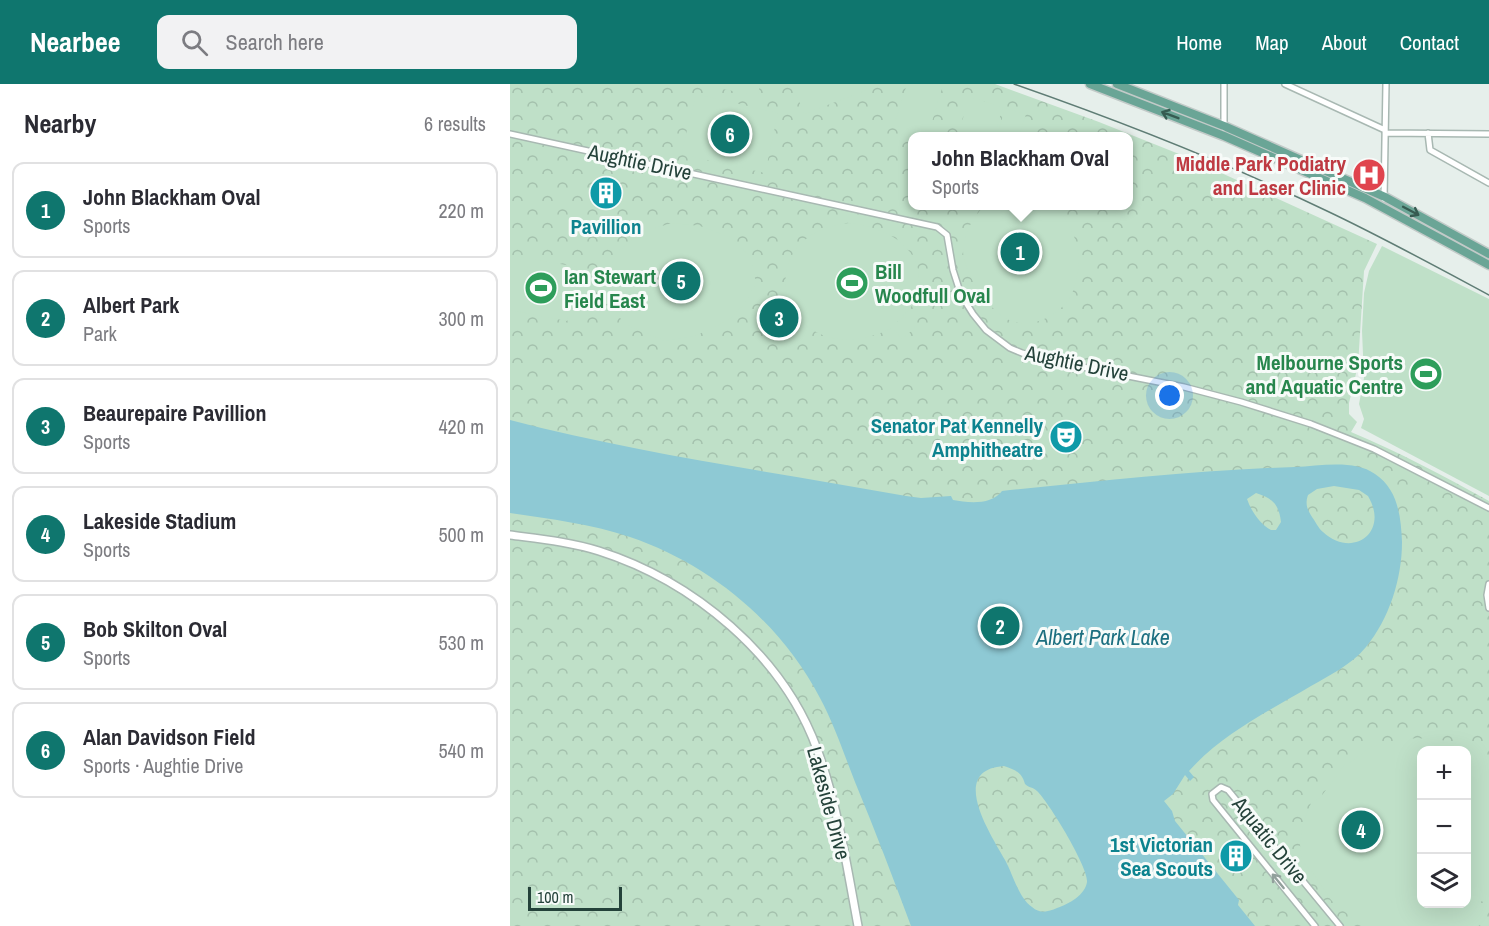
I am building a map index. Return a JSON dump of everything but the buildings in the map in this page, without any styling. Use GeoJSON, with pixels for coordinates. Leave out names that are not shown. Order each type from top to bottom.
{"type":"FeatureCollection","features":[{"type":"Feature","properties":{"kind":"main road"},"geometry":{"type":"LineString","coordinates":[[1090,84],[1224,136],[1381,206],[1489,265]]}},
{"type":"Feature","properties":{"kind":"main road"},"geometry":{"type":"LineString","coordinates":[[1117,84],[1224,126],[1385,197],[1489,254]]}},
{"type":"Feature","properties":{"kind":"street"},"geometry":{"type":"LineString","coordinates":[[1224,84],[1224,136]]}},
{"type":"Feature","properties":{"kind":"street"},"geometry":{"type":"LineString","coordinates":[[1285,84],[1385,132],[1489,134]]}},
{"type":"Feature","properties":{"kind":"street"},"geometry":{"type":"LineString","coordinates":[[1381,206],[1385,197],[1386,84]]}},
{"type":"Feature","properties":{"kind":"street"},"geometry":{"type":"LineString","coordinates":[[1428,133],[1431,150],[1489,183]]}},
{"type":"Feature","properties":{"kind":"street","name":"Aughtie Drive"},"geometry":{"type":"LineString","coordinates":[[510,134],[911,220],[939,228],[948,236],[954,276],[968,306],[990,334],[1010,348],[1047,360],[1184,387],[1242,402],[1311,424],[1374,449],[1489,507]]}},
{"type":"Feature","properties":{"kind":"street","name":"Lakeside Drive"},"geometry":{"type":"LineString","coordinates":[[510,535],[599,551],[656,575],[705,605],[732,628],[760,657],[790,697],[816,748],[833,801],[858,926]]}},
{"type":"Feature","properties":{"kind":"street"},"geometry":{"type":"LineString","coordinates":[[1489,584],[1487,595],[1489,608]]}},
{"type":"Feature","properties":{"kind":"street","name":"Aquatic Drive"},"geometry":{"type":"LineString","coordinates":[[1315,926],[1213,800],[1212,794],[1215,789],[1221,787],[1228,790],[1340,926]]}},
{"type":"Feature","properties":{"kind":"green space"},"geometry":{"type":"Polygon","coordinates":[[[510,84],[995,84],[1124,132],[908,132],[908,210],[1133,210],[1133,136],[1184,156],[1377,244],[1364,271],[1358,365],[1349,403],[1349,414],[1357,422],[1351,432],[1489,501],[1489,926],[510,926],[510,84]]]}},
{"type":"Feature","properties":{"kind":"green space"},"geometry":{"type":"Polygon","coordinates":[[[697,84],[760,84],[758,96],[697,84]]]}},
{"type":"Feature","properties":{"kind":"green space"},"geometry":{"type":"Polygon","coordinates":[[[864,84],[867,90],[804,114],[793,85],[864,84]]]}},
{"type":"Feature","properties":{"kind":"green space"},"geometry":{"type":"Polygon","coordinates":[[[907,84],[943,85],[929,132],[918,132],[894,125],[907,84]]]}},
{"type":"Feature","properties":{"kind":"green space"},"geometry":{"type":"Polygon","coordinates":[[[696,94],[778,113],[765,173],[681,154],[696,94]]]}},
{"type":"Feature","properties":{"kind":"green space"},"geometry":{"type":"Polygon","coordinates":[[[970,97],[1003,107],[995,132],[959,130],[970,97]]]}},
{"type":"Feature","properties":{"kind":"green space"},"geometry":{"type":"Polygon","coordinates":[[[1005,108],[1026,114],[1020,132],[998,132],[1005,108]]]}},
{"type":"Feature","properties":{"kind":"green space"},"geometry":{"type":"Polygon","coordinates":[[[980,210],[1057,210],[1071,229],[1079,257],[1079,267],[1072,294],[1061,308],[1045,319],[1018,323],[1009,320],[993,308],[972,280],[964,259],[965,237],[980,210]]]}},
{"type":"Feature","properties":{"kind":"green space"},"geometry":{"type":"Polygon","coordinates":[[[672,223],[700,226],[730,237],[750,256],[756,283],[744,305],[727,321],[695,336],[665,341],[627,325],[610,308],[607,279],[616,253],[642,232],[672,223]]]}},
{"type":"Feature","properties":{"kind":"green space","name":"Bill Woodfull Oval"},"geometry":{"type":"Polygon","coordinates":[[[849,223],[872,228],[895,238],[912,255],[917,265],[919,290],[917,297],[897,322],[905,316],[915,328],[902,339],[892,328],[855,339],[824,336],[802,321],[789,300],[786,275],[794,252],[815,233],[849,223]]]}},
{"type":"Feature","properties":{"kind":"green space","name":"Melbourne Sports and Aquatic Centre"},"geometry":{"type":"Polygon","coordinates":[[[1382,246],[1489,299],[1489,496],[1361,428],[1364,419],[1359,404],[1364,378],[1362,331],[1364,293],[1369,271],[1382,246]]]}},
{"type":"Feature","properties":{"kind":"green space","name":"Ian Stewart Field East"},"geometry":{"type":"Polygon","coordinates":[[[510,255],[577,267],[567,321],[510,310],[510,255]]]}},
{"type":"Feature","properties":{"kind":"green space"},"geometry":{"type":"Polygon","coordinates":[[[1416,738],[1451,741],[1463,746],[1417,746],[1417,908],[1471,908],[1471,749],[1489,757],[1489,893],[1485,897],[1488,901],[1474,902],[1479,926],[1361,926],[1360,922],[1331,900],[1311,870],[1302,862],[1300,845],[1303,823],[1311,803],[1320,798],[1345,764],[1371,747],[1416,738]]]}},
{"type":"Feature","properties":{"kind":"water","name":"Albert Park Lake"},"geometry":{"type":"Polygon","coordinates":[[[510,420],[608,443],[707,462],[906,496],[921,498],[951,496],[953,500],[966,502],[986,501],[998,496],[1002,491],[1112,480],[1326,465],[1357,466],[1375,474],[1389,487],[1397,504],[1402,542],[1400,570],[1393,598],[1381,624],[1366,647],[1340,669],[1231,734],[1189,771],[1194,777],[1190,781],[1185,775],[1173,794],[1164,801],[1172,811],[1175,821],[1239,900],[1238,905],[1255,926],[911,926],[825,708],[804,671],[764,621],[715,580],[660,549],[601,529],[510,513],[510,420]],[[1334,486],[1317,489],[1308,495],[1307,504],[1310,514],[1321,530],[1334,540],[1345,543],[1365,538],[1371,531],[1374,521],[1374,509],[1368,496],[1359,490],[1334,486]],[[1256,493],[1247,499],[1251,508],[1263,524],[1271,530],[1276,530],[1281,522],[1276,506],[1266,497],[1256,493]],[[1004,766],[987,770],[978,779],[976,790],[978,804],[983,819],[1027,903],[1044,912],[1062,906],[1080,895],[1087,882],[1082,863],[1042,797],[1036,790],[1025,784],[1018,772],[1012,769],[1004,766]]]}},
{"type":"Feature","properties":{"kind":"tram line"},"geometry":{"type":"LineString","coordinates":[[1014,84],[1133,128],[1289,193],[1368,231],[1489,295]]}},
{"type":"Feature","properties":{"kind":"place","name":"Alan Davidson Field"},"geometry":{"type":"Point","coordinates":[730,134]}},
{"type":"Feature","properties":{"kind":"place","name":"Middle Park Podiatry and Laser Clinic"},"geometry":{"type":"Point","coordinates":[1369,175]}},
{"type":"Feature","properties":{"kind":"place","name":"Pavillion"},"geometry":{"type":"Point","coordinates":[606,193]}},
{"type":"Feature","properties":{"kind":"place","name":"John Blackham Oval"},"geometry":{"type":"Point","coordinates":[1020,252]}},
{"type":"Feature","properties":{"kind":"place","name":"Bob Skilton Oval"},"geometry":{"type":"Point","coordinates":[681,281]}},
{"type":"Feature","properties":{"kind":"place","name":"Bill Woodfull Oval"},"geometry":{"type":"Point","coordinates":[852,283]}},
{"type":"Feature","properties":{"kind":"place","name":"Ian Stewart Field East"},"geometry":{"type":"Point","coordinates":[541,288]}},
{"type":"Feature","properties":{"kind":"place","name":"Beaurepaire Pavillion"},"geometry":{"type":"Point","coordinates":[779,318]}},
{"type":"Feature","properties":{"kind":"place","name":"Melbourne Sports and Aquatic Centre"},"geometry":{"type":"Point","coordinates":[1426,374]}},
{"type":"Feature","properties":{"kind":"place","name":"Senator Pat Kennelly Amphitheatre"},"geometry":{"type":"Point","coordinates":[1066,437]}},
{"type":"Feature","properties":{"kind":"place","name":"Albert Park"},"geometry":{"type":"Point","coordinates":[1000,626]}},
{"type":"Feature","properties":{"kind":"place","name":"Lakeside Stadium"},"geometry":{"type":"Point","coordinates":[1361,830]}},
{"type":"Feature","properties":{"kind":"place","name":"1st Victorian Sea Scouts"},"geometry":{"type":"Point","coordinates":[1236,856]}}]}
